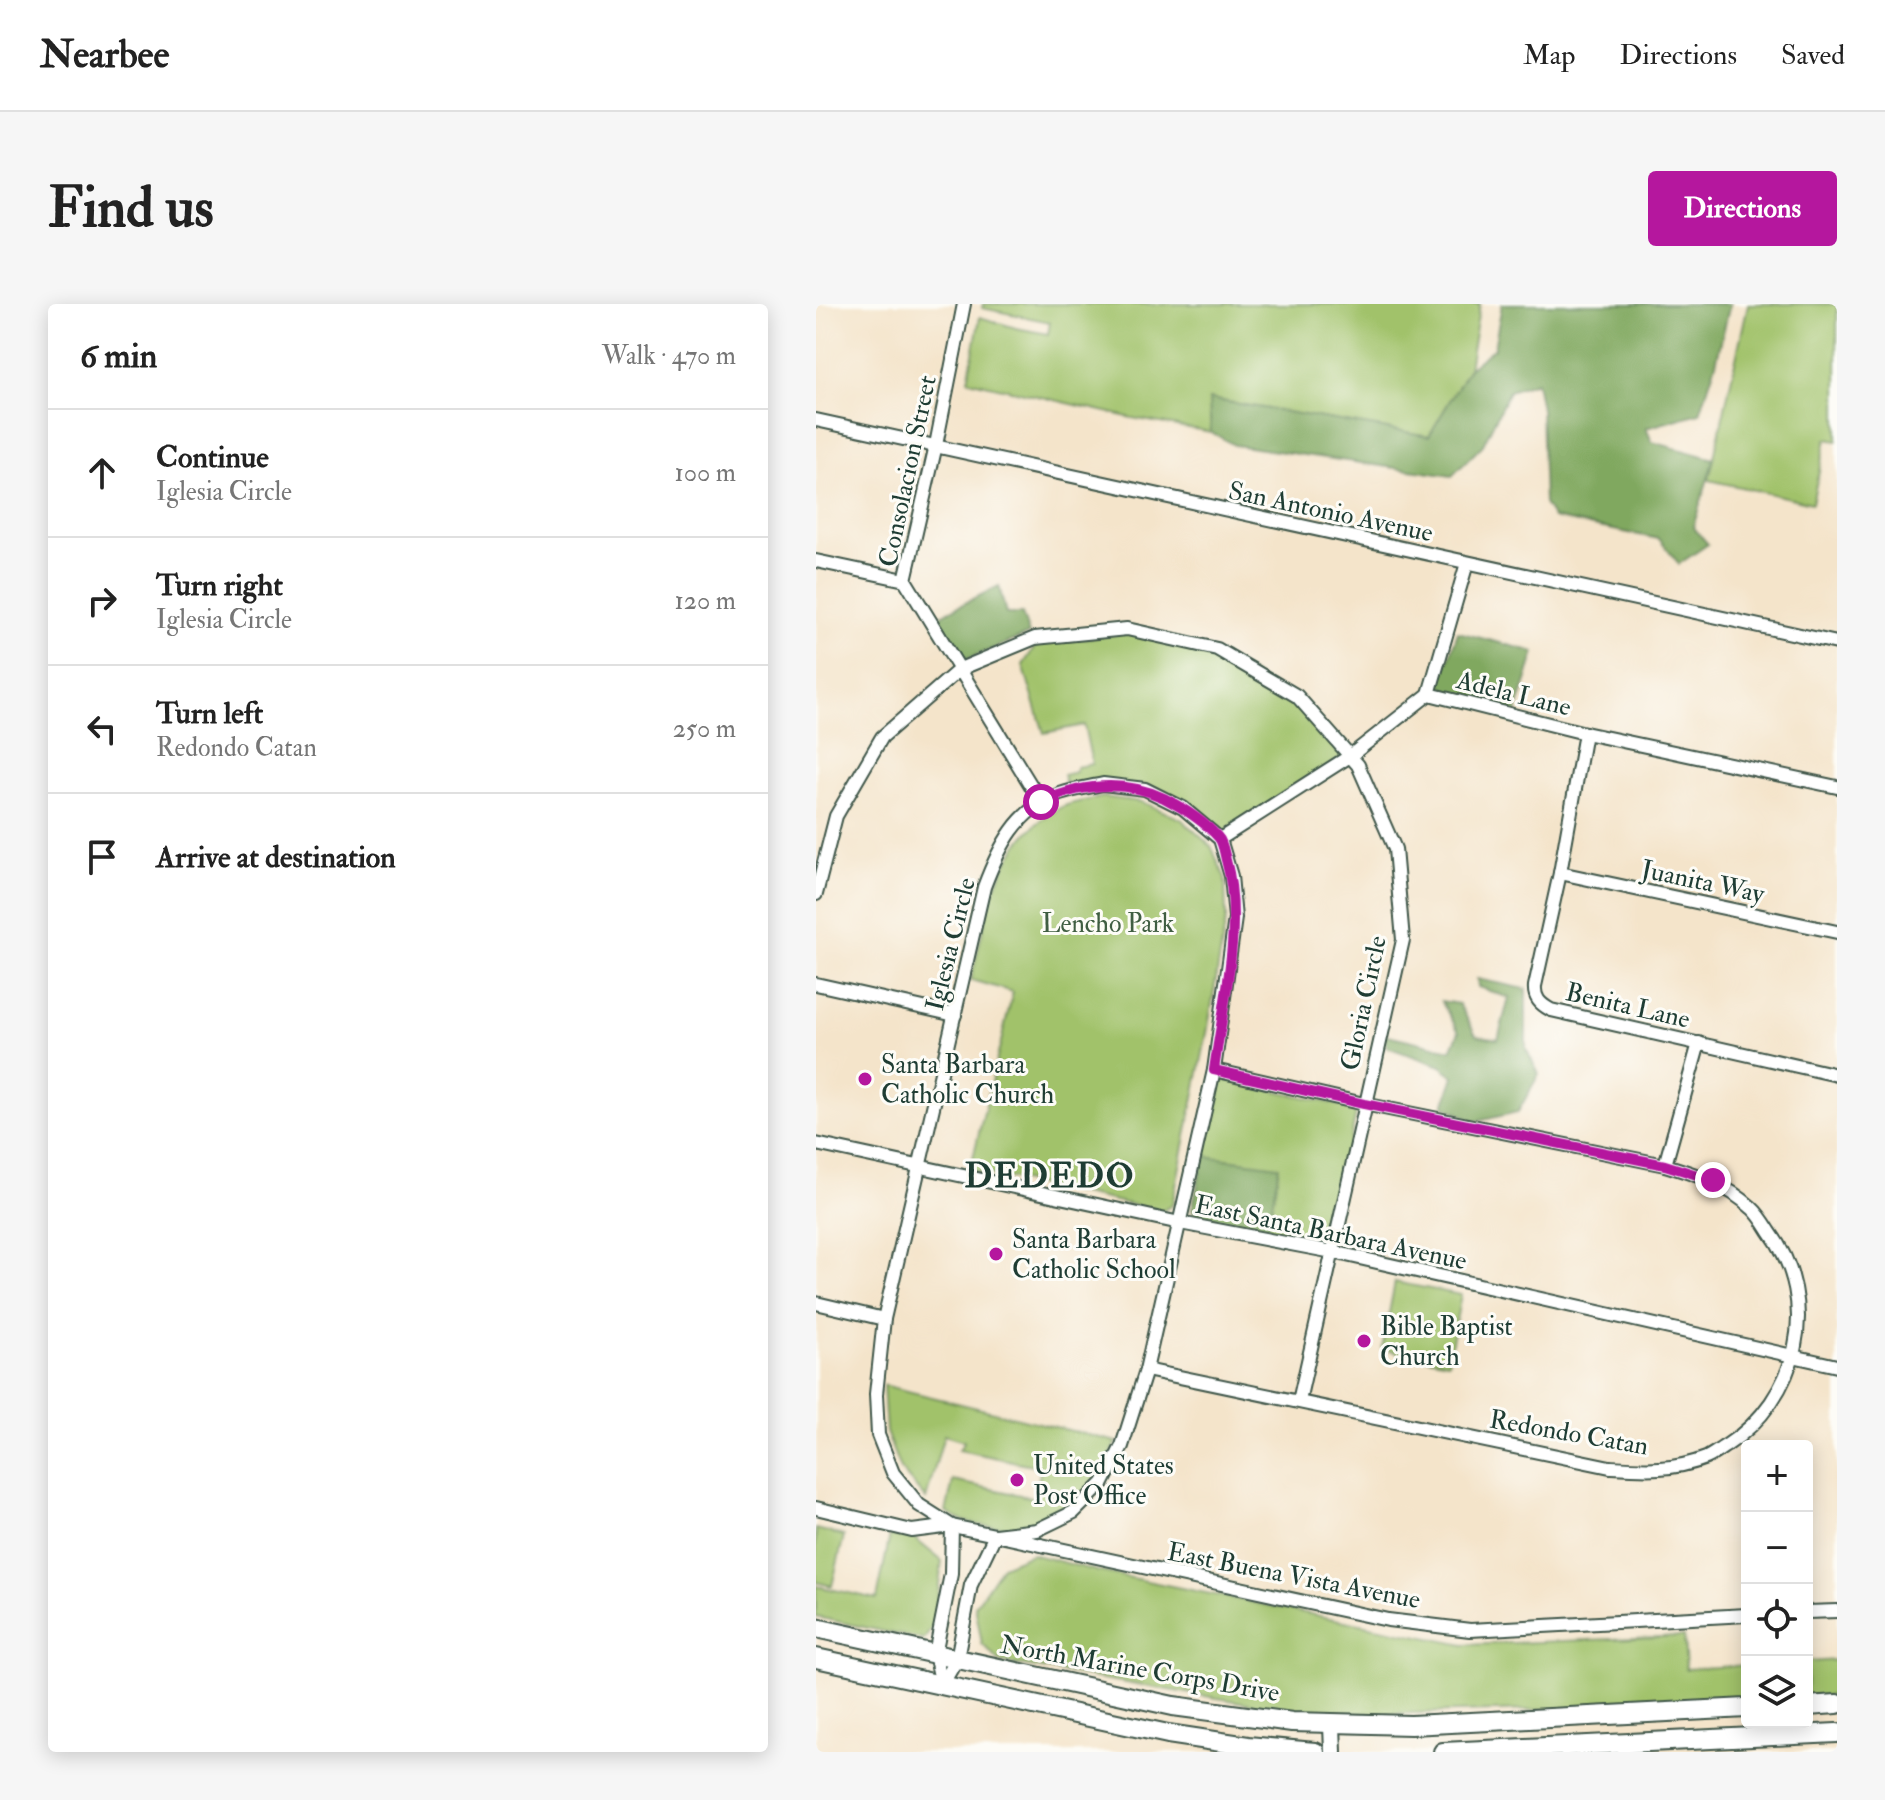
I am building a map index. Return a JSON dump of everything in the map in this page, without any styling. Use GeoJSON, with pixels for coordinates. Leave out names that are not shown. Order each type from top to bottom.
{"type":"FeatureCollection","features":[{"type":"Feature","properties":{"kind":"main road","name":"North Marine Corps Drive"},"geometry":{"type":"LineString","coordinates":[[816,1628],[1173,1706],[1251,1718],[1332,1725],[1427,1724],[1741,1708]]}},
{"type":"Feature","properties":{"kind":"main road"},"geometry":{"type":"LineString","coordinates":[[816,1658],[1168,1734],[1315,1752]]}},
{"type":"Feature","properties":{"kind":"main road"},"geometry":{"type":"LineString","coordinates":[[1813,1706],[1837,1704]]}},
{"type":"Feature","properties":{"kind":"main road"},"geometry":{"type":"LineString","coordinates":[[1332,1725],[1333,1752]]}},
{"type":"Feature","properties":{"kind":"main road"},"geometry":{"type":"LineString","coordinates":[[1443,1752],[1837,1733]]}},
{"type":"Feature","properties":{"kind":"street","name":"Consolacion Street"},"geometry":{"type":"LineString","coordinates":[[964,304],[905,580],[1041,802]]}},
{"type":"Feature","properties":{"kind":"street","name":"San Antonio Avenue"},"geometry":{"type":"LineString","coordinates":[[816,420],[1837,643]]}},
{"type":"Feature","properties":{"kind":"street"},"geometry":{"type":"LineString","coordinates":[[816,561],[905,580]]}},
{"type":"Feature","properties":{"kind":"street"},"geometry":{"type":"LineString","coordinates":[[1429,694],[1467,563]]}},
{"type":"Feature","properties":{"kind":"street","name":"Gloria Circle"},"geometry":{"type":"LineString","coordinates":[[816,894],[836,816],[882,737],[960,669],[1035,638],[1127,629],[1217,649],[1297,696],[1358,765],[1395,849],[1403,940],[1299,1401]]}},
{"type":"Feature","properties":{"kind":"street","name":"Adela Lane"},"geometry":{"type":"LineString","coordinates":[[1220,839],[1350,756],[1429,694],[1585,733],[1837,787]]}},
{"type":"Feature","properties":{"kind":"street","name":"Benita Lane"},"geometry":{"type":"LineString","coordinates":[[1585,733],[1560,873],[1535,986],[1538,1001],[1551,1010],[1837,1075]]}},
{"type":"Feature","properties":{"kind":"street","name":"Iglesia Circle"},"geometry":{"type":"LineString","coordinates":[[1103,784],[1145,789],[1183,808],[1220,839],[1231,876],[1235,918],[1214,1070],[1146,1370],[1122,1446],[1103,1483],[1074,1512],[1037,1530],[995,1535],[952,1526],[919,1505],[893,1473],[878,1435],[876,1394],[884,1319],[984,887],[999,847],[1025,815],[1041,802],[1061,793],[1103,784]]}},
{"type":"Feature","properties":{"kind":"street","name":"Juanita Way"},"geometry":{"type":"LineString","coordinates":[[1560,873],[1837,932]]}},
{"type":"Feature","properties":{"kind":"street"},"geometry":{"type":"LineString","coordinates":[[816,984],[955,1015]]}},
{"type":"Feature","properties":{"kind":"street"},"geometry":{"type":"LineString","coordinates":[[1665,1165],[1699,1043]]}},
{"type":"Feature","properties":{"kind":"street","name":"Redondo Catan"},"geometry":{"type":"LineString","coordinates":[[1146,1370],[1610,1467],[1659,1470],[1707,1458],[1749,1431],[1780,1392],[1796,1345],[1797,1296],[1782,1249],[1753,1209],[1713,1180],[1665,1165],[1214,1070]]}},
{"type":"Feature","properties":{"kind":"street","name":"East Santa Barbara Avenue"},"geometry":{"type":"LineString","coordinates":[[816,1144],[1180,1223],[1333,1252],[1837,1366]]}},
{"type":"Feature","properties":{"kind":"street"},"geometry":{"type":"LineString","coordinates":[[816,1303],[884,1319]]}},
{"type":"Feature","properties":{"kind":"street"},"geometry":{"type":"LineString","coordinates":[[816,1508],[912,1531],[952,1526],[951,1574],[935,1654],[942,1685]]}},
{"type":"Feature","properties":{"kind":"street"},"geometry":{"type":"LineString","coordinates":[[942,1685],[957,1659],[971,1585],[995,1535]]}},
{"type":"Feature","properties":{"kind":"street","name":"East Buena Vista Avenue"},"geometry":{"type":"LineString","coordinates":[[995,1535],[1388,1620],[1470,1630],[1741,1615]]}},
{"type":"Feature","properties":{"kind":"street"},"geometry":{"type":"LineString","coordinates":[[1813,1612],[1837,1611]]}},
{"type":"Feature","properties":{"kind":"green space"},"geometry":{"type":"Polygon","coordinates":[[[983,304],[1480,304],[1469,368],[1429,436],[1209,399],[1211,432],[1132,418],[968,380],[980,317],[1048,334],[1050,322],[982,308],[983,304]]]}},
{"type":"Feature","properties":{"kind":"green space"},"geometry":{"type":"Polygon","coordinates":[[[1502,304],[1730,304],[1700,413],[1646,428],[1652,442],[1714,459],[1693,527],[1708,544],[1679,564],[1659,539],[1553,518],[1544,504],[1541,409],[1536,382],[1509,391],[1483,445],[1452,476],[1234,445],[1211,432],[1209,399],[1429,436],[1469,368],[1494,348],[1502,304]]]}},
{"type":"Feature","properties":{"kind":"green space"},"geometry":{"type":"Polygon","coordinates":[[[1748,304],[1837,304],[1837,441],[1826,439],[1812,503],[1709,480],[1748,304]]]}},
{"type":"Feature","properties":{"kind":"green space"},"geometry":{"type":"Polygon","coordinates":[[[999,586],[1006,614],[1022,614],[1029,634],[963,661],[937,617],[999,586]]]}},
{"type":"Feature","properties":{"kind":"green space"},"geometry":{"type":"Polygon","coordinates":[[[1458,632],[1535,652],[1516,713],[1438,691],[1458,632]]]}},
{"type":"Feature","properties":{"kind":"green space"},"geometry":{"type":"Polygon","coordinates":[[[1128,633],[1215,653],[1295,698],[1343,757],[1220,835],[1146,785],[1067,788],[1063,775],[1076,772],[1076,767],[1092,764],[1084,725],[1044,733],[1023,665],[1037,644],[1128,633]]]}},
{"type":"Feature","properties":{"kind":"green space","name":"Lencho Park"},"geometry":{"type":"Polygon","coordinates":[[[1104,797],[1142,802],[1181,819],[1211,846],[1225,878],[1226,919],[1207,1033],[1172,1205],[1162,1211],[970,1170],[1013,992],[971,980],[989,905],[1008,859],[1040,821],[1067,805],[1104,797]]]}},
{"type":"Feature","properties":{"kind":"green space"},"geometry":{"type":"Polygon","coordinates":[[[1477,979],[1526,989],[1526,1049],[1539,1074],[1518,1112],[1475,1122],[1444,1106],[1454,1076],[1441,1066],[1387,1047],[1384,1034],[1451,1050],[1459,1032],[1441,1001],[1459,1004],[1476,1035],[1498,1039],[1509,998],[1478,987],[1477,979]]]}},
{"type":"Feature","properties":{"kind":"green space"},"geometry":{"type":"Polygon","coordinates":[[[1223,1079],[1357,1109],[1328,1239],[1312,1243],[1197,1218],[1192,1209],[1223,1079]]]}},
{"type":"Feature","properties":{"kind":"green space"},"geometry":{"type":"Polygon","coordinates":[[[1204,1156],[1279,1166],[1267,1233],[1197,1218],[1192,1209],[1204,1156]]]}},
{"type":"Feature","properties":{"kind":"green space"},"geometry":{"type":"Polygon","coordinates":[[[1395,1282],[1461,1295],[1448,1362],[1382,1349],[1395,1282]]]}},
{"type":"Feature","properties":{"kind":"green space"},"geometry":{"type":"Polygon","coordinates":[[[883,1385],[1117,1442],[1092,1487],[1071,1509],[1026,1525],[975,1524],[946,1512],[953,1481],[1035,1498],[1041,1467],[959,1450],[964,1441],[944,1435],[926,1499],[900,1469],[886,1432],[883,1385]]]}},
{"type":"Feature","properties":{"kind":"green space"},"geometry":{"type":"Polygon","coordinates":[[[816,1529],[844,1536],[832,1586],[816,1582],[816,1529]]]}},
{"type":"Feature","properties":{"kind":"green space"},"geometry":{"type":"Polygon","coordinates":[[[890,1535],[915,1539],[942,1561],[934,1624],[924,1640],[816,1617],[816,1586],[877,1599],[890,1535]]]}},
{"type":"Feature","properties":{"kind":"green space"},"geometry":{"type":"Polygon","coordinates":[[[1031,1554],[1097,1571],[1464,1645],[1684,1636],[1686,1669],[1741,1665],[1741,1700],[1374,1714],[1295,1711],[1000,1662],[982,1644],[975,1606],[1002,1566],[1031,1554]]]}},
{"type":"Feature","properties":{"kind":"green space"},"geometry":{"type":"Polygon","coordinates":[[[1837,1660],[1837,1695],[1813,1696],[1813,1662],[1837,1660]]]}},
{"type":"Feature","properties":{"kind":"place","name":"Santa Barbara Catholic Church"},"geometry":{"type":"Point","coordinates":[865,1079]}},
{"type":"Feature","properties":{"kind":"place","name":"Santa Barbara Catholic School"},"geometry":{"type":"Point","coordinates":[996,1254]}},
{"type":"Feature","properties":{"kind":"place","name":"Bible Baptist Church"},"geometry":{"type":"Point","coordinates":[1364,1341]}},
{"type":"Feature","properties":{"kind":"place","name":"United States Post Office"},"geometry":{"type":"Point","coordinates":[1017,1480]}},
{"type":"Feature","properties":{"kind":"district","name":"DEDEDO"},"geometry":{"type":"Point","coordinates":[1050,1175]}},
{"type":"Feature","properties":{"kind":"route"},"geometry":{"type":"LineString","coordinates":[[1041,802],[1061,793],[1103,784],[1145,789],[1183,808],[1220,839],[1231,876],[1235,918],[1214,1070],[1665,1165],[1713,1180]]}}]}
